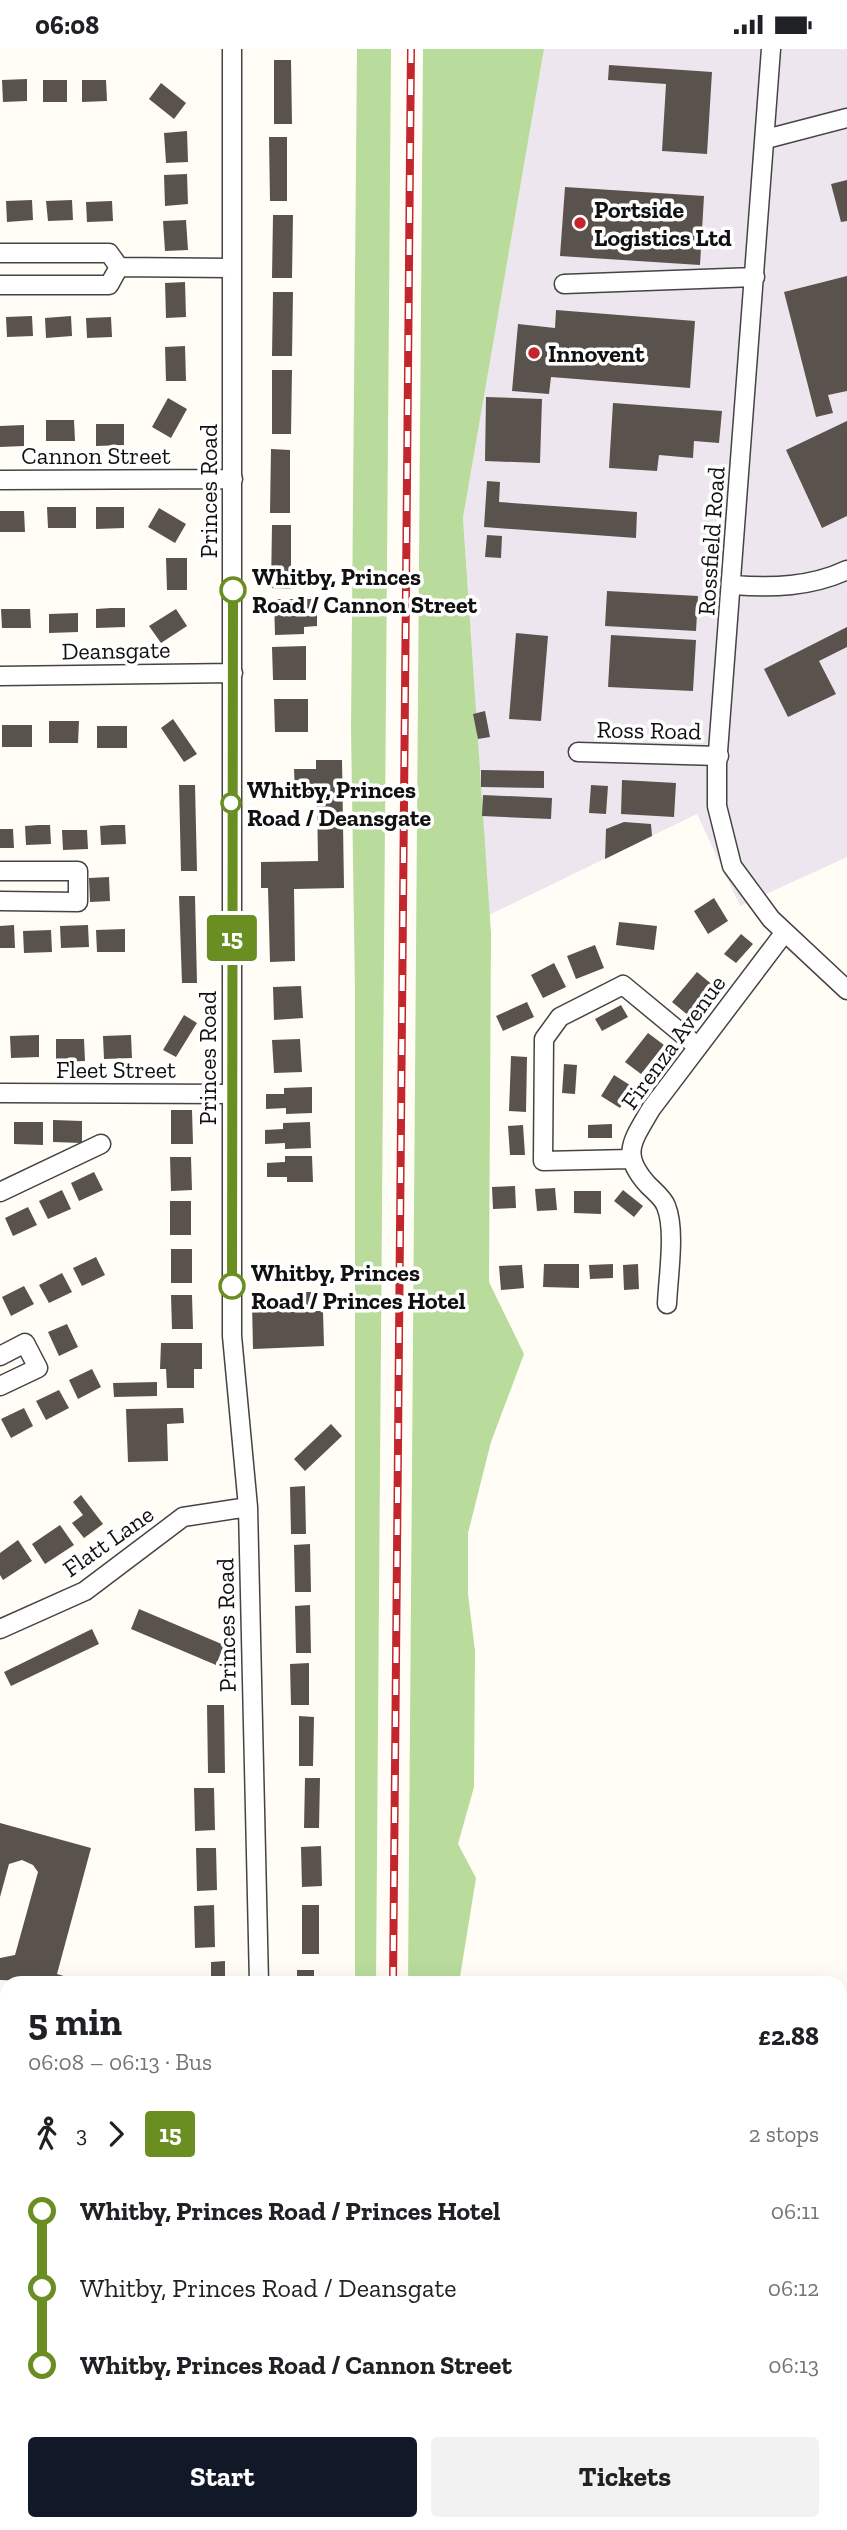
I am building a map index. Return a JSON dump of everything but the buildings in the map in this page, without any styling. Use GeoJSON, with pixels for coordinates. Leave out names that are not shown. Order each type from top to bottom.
{"type":"FeatureCollection","features":[{"type":"Feature","properties":{"kind":"street","name":"Princes Road"},"geometry":{"type":"LineString","coordinates":[[232,49],[232,1336],[248,1507],[259,1976]]}},
{"type":"Feature","properties":{"kind":"street","name":"Rossfield Road"},"geometry":{"type":"LineString","coordinates":[[771,49],[717,806],[732,866],[771,919],[847,990]]}},
{"type":"Feature","properties":{"kind":"street"},"geometry":{"type":"LineString","coordinates":[[766,139],[847,118]]}},
{"type":"Feature","properties":{"kind":"street"},"geometry":{"type":"LineString","coordinates":[[0,254],[109,253],[119,267]]}},
{"type":"Feature","properties":{"kind":"street"},"geometry":{"type":"LineString","coordinates":[[119,267],[230,268]]}},
{"type":"Feature","properties":{"kind":"street"},"geometry":{"type":"LineString","coordinates":[[0,285],[109,285],[119,267]]}},
{"type":"Feature","properties":{"kind":"street"},"geometry":{"type":"LineString","coordinates":[[564,284],[755,277]]}},
{"type":"Feature","properties":{"kind":"street","name":"Cannon Street"},"geometry":{"type":"LineString","coordinates":[[0,480],[233,479]]}},
{"type":"Feature","properties":{"kind":"street"},"geometry":{"type":"LineString","coordinates":[[733,585],[770,588],[828,579],[847,570]]}},
{"type":"Feature","properties":{"kind":"street","name":"Deansgate"},"geometry":{"type":"LineString","coordinates":[[0,676],[233,673]]}},
{"type":"Feature","properties":{"kind":"street","name":"Ross Road"},"geometry":{"type":"LineString","coordinates":[[578,753],[719,756]]}},
{"type":"Feature","properties":{"kind":"street"},"geometry":{"type":"LineString","coordinates":[[0,871],[78,871],[78,902],[0,901]]}},
{"type":"Feature","properties":{"kind":"street","name":"Firenza Avenue"},"geometry":{"type":"LineString","coordinates":[[630,1159],[635,1135],[651,1109],[785,932]]}},
{"type":"Feature","properties":{"kind":"street"},"geometry":{"type":"LineString","coordinates":[[667,1304],[670,1223],[665,1204],[634,1169],[630,1159],[543,1161],[544,1039],[560,1017],[623,985],[698,1047]]}},
{"type":"Feature","properties":{"kind":"street","name":"Fleet Street"},"geometry":{"type":"LineString","coordinates":[[0,1093],[232,1094]]}},
{"type":"Feature","properties":{"kind":"street"},"geometry":{"type":"LineString","coordinates":[[0,1192],[101,1144]]}},
{"type":"Feature","properties":{"kind":"street"},"geometry":{"type":"LineString","coordinates":[[0,1356],[25,1343],[38,1368],[0,1386]]}},
{"type":"Feature","properties":{"kind":"street","name":"Flatt Lane"},"geometry":{"type":"LineString","coordinates":[[0,1629],[85,1591],[183,1517],[248,1507]]}},
{"type":"Feature","properties":{"kind":"shaded area"},"geometry":{"type":"Polygon","coordinates":[[[544,49],[847,49],[847,857],[740,906],[697,814],[489,915],[463,518],[544,49]]]}},
{"type":"Feature","properties":{"kind":"green space"},"geometry":{"type":"Polygon","coordinates":[[[357,49],[391,49],[376,1976],[355,1976],[355,991],[351,729],[357,49]]]}},
{"type":"Feature","properties":{"kind":"green space"},"geometry":{"type":"Polygon","coordinates":[[[423,49],[544,49],[463,518],[491,933],[489,1282],[524,1354],[491,1442],[468,1533],[468,1594],[475,1651],[474,1787],[458,1844],[476,1878],[460,1976],[408,1976],[423,49]]]}},
{"type":"Feature","properties":{"kind":"railway"},"geometry":{"type":"LineString","coordinates":[[393,1976],[411,49]]}},
{"type":"Feature","properties":{"kind":"bus line","name":"15"},"geometry":{"type":"LineString","coordinates":[[232,1286],[233,590]]}},
{"type":"Feature","properties":{"kind":"place","name":"Portside Logistics Ltd"},"geometry":{"type":"Point","coordinates":[580,223]}},
{"type":"Feature","properties":{"kind":"place","name":"Innovent"},"geometry":{"type":"Point","coordinates":[534,353]}},
{"type":"Feature","properties":{"kind":"place","name":"Whitby, Princes Road / Cannon Street"},"geometry":{"type":"Point","coordinates":[233,590]}},
{"type":"Feature","properties":{"kind":"place","name":"Whitby, Princes Road / Deansgate"},"geometry":{"type":"Point","coordinates":[231,803]}},
{"type":"Feature","properties":{"kind":"place","name":"Whitby, Princes Road / Princes Hotel"},"geometry":{"type":"Point","coordinates":[232,1286]}}]}
